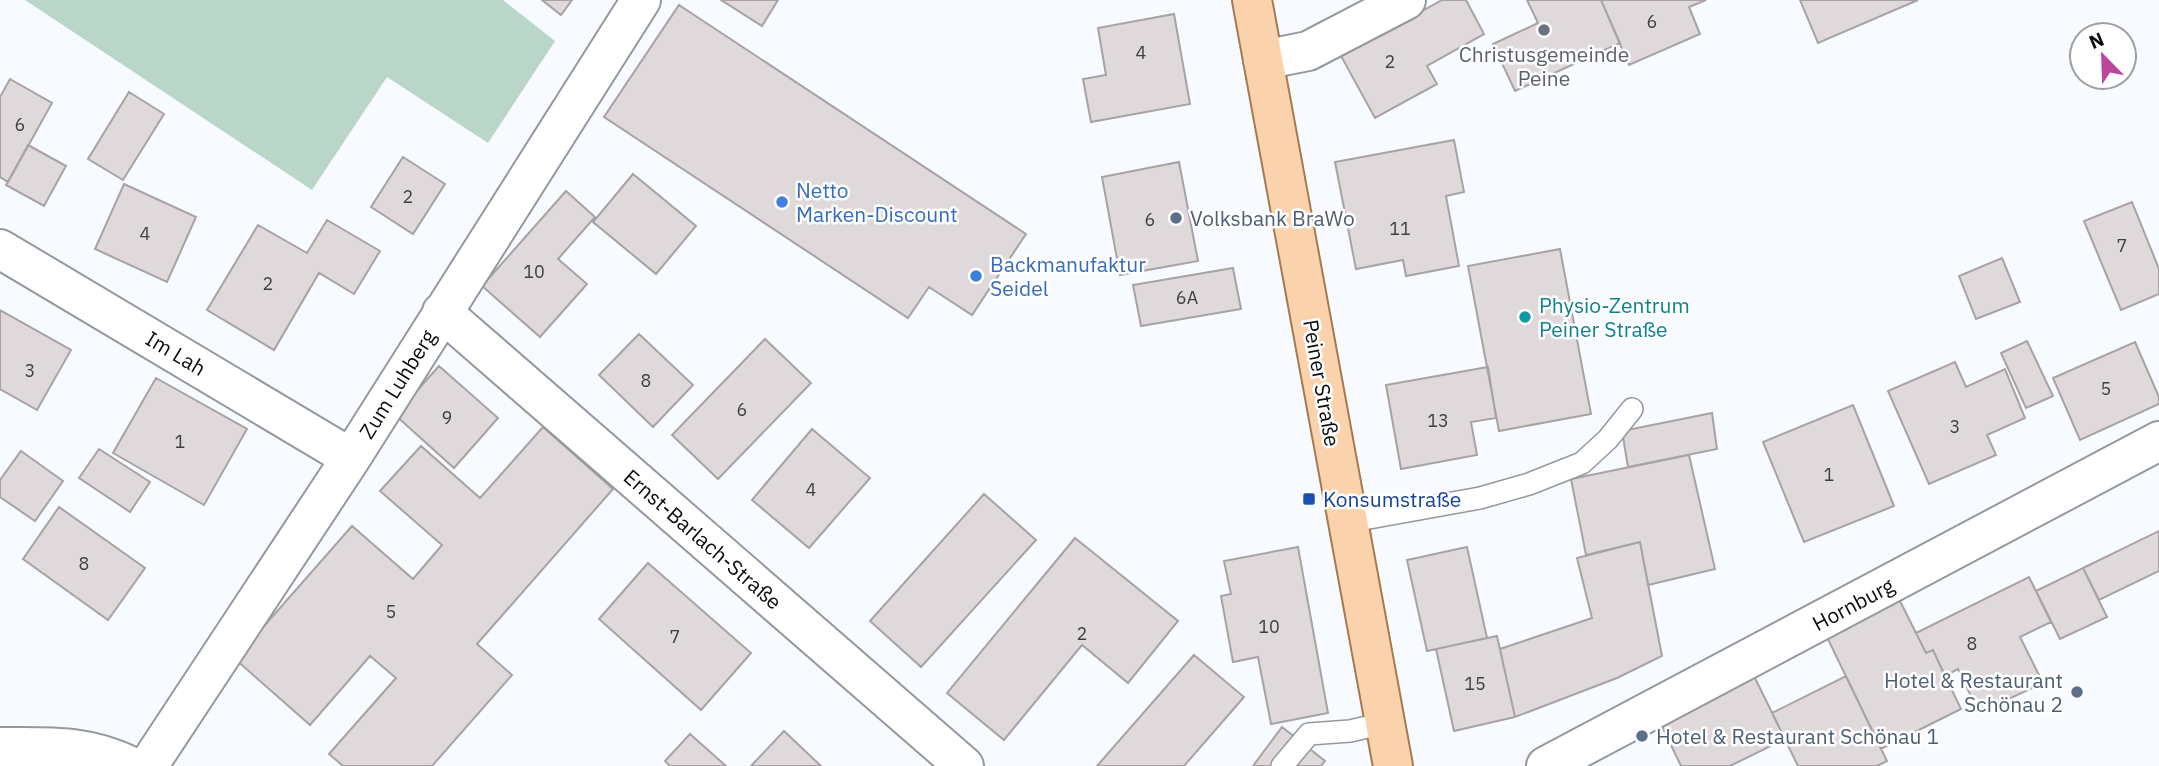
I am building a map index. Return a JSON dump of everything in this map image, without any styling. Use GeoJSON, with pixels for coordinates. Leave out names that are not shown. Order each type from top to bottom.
{"type":"FeatureCollection","features":[{"type":"Feature","properties":{"kind":"main road","name":"Peiner Straße"},"geometry":{"type":"LineString","coordinates":[[1252,0],[1393,766]]}},
{"type":"Feature","properties":{"kind":"street","name":"Zum Luhberg"},"geometry":{"type":"LineString","coordinates":[[148,766],[351,457],[641,0]]}},
{"type":"Feature","properties":{"kind":"street"},"geometry":{"type":"LineString","coordinates":[[1263,60],[1308,51],[1406,0]]}},
{"type":"Feature","properties":{"kind":"street","name":"Im Lah"},"geometry":{"type":"LineString","coordinates":[[0,249],[351,457]]}},
{"type":"Feature","properties":{"kind":"street","name":"Ernst-Barlach-Straße"},"geometry":{"type":"LineString","coordinates":[[442,312],[964,766]]}},
{"type":"Feature","properties":{"kind":"street","name":"Hornburg"},"geometry":{"type":"LineString","coordinates":[[1546,766],[2159,441]]}},
{"type":"Feature","properties":{"kind":"street"},"geometry":{"type":"LineString","coordinates":[[0,747],[65,747],[108,754],[131,766]]}},
{"type":"Feature","properties":{"kind":"lane"},"geometry":{"type":"LineString","coordinates":[[1347,522],[1480,498],[1529,484],[1582,463],[1608,439],[1632,409]]}},
{"type":"Feature","properties":{"kind":"lane"},"geometry":{"type":"LineString","coordinates":[[1282,766],[1309,734],[1350,731],[1385,723]]}},
{"type":"Feature","properties":{"kind":"green space"},"geometry":{"type":"Polygon","coordinates":[[[25,0],[503,0],[555,41],[488,143],[387,77],[312,190],[25,0]]]}},
{"type":"Feature","properties":{"kind":"building"},"geometry":{"type":"Polygon","coordinates":[[[542,0],[572,0],[561,15],[542,0]]]}},
{"type":"Feature","properties":{"kind":"building"},"geometry":{"type":"Polygon","coordinates":[[[721,0],[778,0],[762,26],[721,0]]]}},
{"type":"Feature","properties":{"kind":"building"},"geometry":{"type":"Polygon","coordinates":[[[1442,0],[1466,0],[1484,34],[1427,66],[1437,84],[1375,118],[1341,56],[1442,0]]]}},
{"type":"Feature","properties":{"kind":"building"},"geometry":{"type":"Polygon","coordinates":[[[1527,0],[1601,0],[1620,43],[1515,91],[1493,44],[1538,23],[1527,0]]]}},
{"type":"Feature","properties":{"kind":"building"},"geometry":{"type":"Polygon","coordinates":[[[1601,0],[1706,0],[1689,7],[1700,34],[1629,65],[1601,0]]]}},
{"type":"Feature","properties":{"kind":"building"},"geometry":{"type":"Polygon","coordinates":[[[1800,0],[1918,0],[1818,43],[1800,0]]]}},
{"type":"Feature","properties":{"kind":"building"},"geometry":{"type":"Polygon","coordinates":[[[679,5],[1026,234],[972,315],[929,287],[908,318],[604,117],[679,5]]]}},
{"type":"Feature","properties":{"kind":"building"},"geometry":{"type":"Polygon","coordinates":[[[1174,14],[1190,104],[1091,122],[1083,79],[1106,75],[1098,28],[1174,14]]]}},
{"type":"Feature","properties":{"kind":"building"},"geometry":{"type":"Polygon","coordinates":[[[10,79],[52,103],[8,182],[0,177],[0,97],[10,79]]]}},
{"type":"Feature","properties":{"kind":"building"},"geometry":{"type":"Polygon","coordinates":[[[129,92],[164,114],[123,180],[88,159],[129,92]]]}},
{"type":"Feature","properties":{"kind":"building"},"geometry":{"type":"Polygon","coordinates":[[[1454,140],[1464,192],[1446,196],[1459,266],[1406,276],[1403,260],[1356,269],[1335,162],[1454,140]]]}},
{"type":"Feature","properties":{"kind":"building"},"geometry":{"type":"Polygon","coordinates":[[[28,145],[66,166],[44,206],[6,185],[28,145]]]}},
{"type":"Feature","properties":{"kind":"building"},"geometry":{"type":"Polygon","coordinates":[[[403,157],[445,184],[413,234],[371,207],[403,157]]]}},
{"type":"Feature","properties":{"kind":"building"},"geometry":{"type":"Polygon","coordinates":[[[1179,162],[1198,261],[1120,275],[1102,177],[1179,162]]]}},
{"type":"Feature","properties":{"kind":"building"},"geometry":{"type":"Polygon","coordinates":[[[633,174],[696,226],[656,274],[593,222],[633,174]]]}},
{"type":"Feature","properties":{"kind":"building"},"geometry":{"type":"Polygon","coordinates":[[[124,184],[196,217],[167,282],[95,249],[124,184]]]}},
{"type":"Feature","properties":{"kind":"building"},"geometry":{"type":"Polygon","coordinates":[[[566,191],[595,217],[558,259],[587,284],[540,337],[482,286],[566,191]]]}},
{"type":"Feature","properties":{"kind":"building"},"geometry":{"type":"Polygon","coordinates":[[[2132,202],[2159,269],[2159,294],[2121,310],[2084,221],[2132,202]]]}},
{"type":"Feature","properties":{"kind":"building"},"geometry":{"type":"Polygon","coordinates":[[[327,220],[380,251],[354,294],[319,273],[274,350],[207,310],[258,225],[307,253],[327,220]]]}},
{"type":"Feature","properties":{"kind":"building","name":"Physio-Zentrum Peiner Straße"},"geometry":{"type":"Polygon","coordinates":[[[1560,249],[1591,414],[1499,431],[1468,266],[1560,249]]]}},
{"type":"Feature","properties":{"kind":"building"},"geometry":{"type":"Polygon","coordinates":[[[2002,258],[2020,302],[1976,319],[1959,276],[2002,258]]]}},
{"type":"Feature","properties":{"kind":"building"},"geometry":{"type":"Polygon","coordinates":[[[1233,268],[1241,309],[1141,326],[1133,285],[1233,268]]]}},
{"type":"Feature","properties":{"kind":"building"},"geometry":{"type":"Polygon","coordinates":[[[0,310],[71,350],[37,410],[0,389],[0,310]]]}},
{"type":"Feature","properties":{"kind":"building"},"geometry":{"type":"Polygon","coordinates":[[[639,334],[693,385],[653,427],[599,375],[639,334]]]}},
{"type":"Feature","properties":{"kind":"building"},"geometry":{"type":"Polygon","coordinates":[[[765,339],[811,383],[718,479],[672,435],[765,339]]]}},
{"type":"Feature","properties":{"kind":"building"},"geometry":{"type":"Polygon","coordinates":[[[2027,341],[2053,396],[2026,408],[2001,353],[2027,341]]]}},
{"type":"Feature","properties":{"kind":"building"},"geometry":{"type":"Polygon","coordinates":[[[2135,342],[2159,397],[2159,404],[2080,440],[2053,378],[2135,342]]]}},
{"type":"Feature","properties":{"kind":"building"},"geometry":{"type":"Polygon","coordinates":[[[1955,362],[1966,387],[2005,369],[2025,418],[1987,435],[1996,455],[1929,484],[1888,391],[1955,362]]]}},
{"type":"Feature","properties":{"kind":"building"},"geometry":{"type":"Polygon","coordinates":[[[439,366],[498,418],[454,468],[395,415],[439,366]]]}},
{"type":"Feature","properties":{"kind":"building"},"geometry":{"type":"Polygon","coordinates":[[[1488,367],[1496,418],[1471,422],[1477,455],[1401,469],[1386,385],[1488,367]]]}},
{"type":"Feature","properties":{"kind":"building"},"geometry":{"type":"Polygon","coordinates":[[[156,378],[247,429],[204,505],[113,453],[156,378]]]}},
{"type":"Feature","properties":{"kind":"building"},"geometry":{"type":"Polygon","coordinates":[[[1853,405],[1894,506],[1804,542],[1763,442],[1853,405]]]}},
{"type":"Feature","properties":{"kind":"building"},"geometry":{"type":"Polygon","coordinates":[[[1712,413],[1717,449],[1628,467],[1622,431],[1712,413]]]}},
{"type":"Feature","properties":{"kind":"building"},"geometry":{"type":"Polygon","coordinates":[[[543,427],[613,489],[477,644],[512,675],[432,766],[343,766],[329,754],[396,678],[370,656],[310,725],[235,659],[352,526],[413,579],[442,545],[380,491],[421,446],[480,498],[543,427]]]}},
{"type":"Feature","properties":{"kind":"building"},"geometry":{"type":"Polygon","coordinates":[[[812,429],[870,478],[809,548],[752,500],[812,429]]]}},
{"type":"Feature","properties":{"kind":"building"},"geometry":{"type":"Polygon","coordinates":[[[99,449],[150,482],[130,512],[79,478],[99,449]]]}},
{"type":"Feature","properties":{"kind":"building"},"geometry":{"type":"Polygon","coordinates":[[[21,451],[63,481],[35,521],[0,497],[0,480],[21,451]]]}},
{"type":"Feature","properties":{"kind":"building"},"geometry":{"type":"Polygon","coordinates":[[[1689,455],[1715,569],[1648,585],[1640,542],[1586,555],[1571,479],[1689,455]]]}},
{"type":"Feature","properties":{"kind":"building"},"geometry":{"type":"Polygon","coordinates":[[[984,494],[1036,540],[921,667],[870,621],[984,494]]]}},
{"type":"Feature","properties":{"kind":"building"},"geometry":{"type":"Polygon","coordinates":[[[59,507],[145,568],[108,620],[23,559],[59,507]]]}},
{"type":"Feature","properties":{"kind":"building"},"geometry":{"type":"Polygon","coordinates":[[[2159,531],[2159,571],[2099,600],[2083,568],[2159,531]]]}},
{"type":"Feature","properties":{"kind":"building"},"geometry":{"type":"Polygon","coordinates":[[[1075,538],[1178,621],[1128,683],[1082,645],[1004,740],[947,693],[1075,538]]]}},
{"type":"Feature","properties":{"kind":"building"},"geometry":{"type":"Polygon","coordinates":[[[1640,542],[1662,656],[1617,678],[1515,717],[1500,649],[1592,618],[1577,558],[1640,542]]]}},
{"type":"Feature","properties":{"kind":"building"},"geometry":{"type":"Polygon","coordinates":[[[1298,547],[1328,713],[1271,724],[1258,657],[1233,662],[1221,596],[1231,594],[1224,561],[1298,547]]]}},
{"type":"Feature","properties":{"kind":"building"},"geometry":{"type":"Polygon","coordinates":[[[1467,547],[1487,638],[1427,651],[1407,560],[1467,547]]]}},
{"type":"Feature","properties":{"kind":"building"},"geometry":{"type":"Polygon","coordinates":[[[648,563],[751,653],[701,710],[599,619],[648,563]]]}},
{"type":"Feature","properties":{"kind":"building"},"geometry":{"type":"Polygon","coordinates":[[[2083,568],[2107,617],[2060,639],[2036,591],[2083,568]]]}},
{"type":"Feature","properties":{"kind":"building"},"geometry":{"type":"Polygon","coordinates":[[[2029,577],[2051,622],[2020,637],[2043,683],[1979,713],[1958,669],[1945,676],[1933,650],[1926,653],[1916,633],[2029,577]]]}},
{"type":"Feature","properties":{"kind":"building"},"geometry":{"type":"Polygon","coordinates":[[[1898,597],[1926,653],[1933,650],[1961,709],[1881,749],[1825,633],[1898,597]]]}},
{"type":"Feature","properties":{"kind":"building"},"geometry":{"type":"Polygon","coordinates":[[[1497,636],[1515,717],[1454,731],[1436,649],[1497,636]]]}},
{"type":"Feature","properties":{"kind":"building"},"geometry":{"type":"Polygon","coordinates":[[[1194,655],[1244,697],[1184,766],[1097,766],[1194,655]]]}},
{"type":"Feature","properties":{"kind":"building"},"geometry":{"type":"Polygon","coordinates":[[[1751,670],[1785,739],[1730,766],[1681,766],[1657,716],[1751,670]]]}},
{"type":"Feature","properties":{"kind":"building"},"geometry":{"type":"Polygon","coordinates":[[[1846,676],[1887,761],[1877,766],[1798,766],[1772,713],[1846,676]]]}},
{"type":"Feature","properties":{"kind":"building"},"geometry":{"type":"Polygon","coordinates":[[[1282,727],[1325,761],[1321,766],[1253,766],[1282,727]]]}},
{"type":"Feature","properties":{"kind":"building"},"geometry":{"type":"Polygon","coordinates":[[[784,731],[821,766],[751,766],[784,731]]]}},
{"type":"Feature","properties":{"kind":"building"},"geometry":{"type":"Polygon","coordinates":[[[690,734],[726,766],[670,766],[665,761],[690,734]]]}},
{"type":"Feature","properties":{"kind":"place","name":"Christusgemeinde Peine"},"geometry":{"type":"Point","coordinates":[1544,30]}},
{"type":"Feature","properties":{"kind":"place","name":"Netto Marken-Discount"},"geometry":{"type":"Point","coordinates":[782,202]}},
{"type":"Feature","properties":{"kind":"place","name":"Volksbank BraWo"},"geometry":{"type":"Point","coordinates":[1176,218]}},
{"type":"Feature","properties":{"kind":"place","name":"Backmanufaktur Seidel"},"geometry":{"type":"Point","coordinates":[976,276]}},
{"type":"Feature","properties":{"kind":"place","name":"Physio-Zentrum Peiner Straße"},"geometry":{"type":"Point","coordinates":[1525,317]}},
{"type":"Feature","properties":{"kind":"place","name":"Konsumstraße"},"geometry":{"type":"Point","coordinates":[1309,499]}},
{"type":"Feature","properties":{"kind":"place","name":"Hotel & Restaurant Schönau 2"},"geometry":{"type":"Point","coordinates":[2077,692]}},
{"type":"Feature","properties":{"kind":"place","name":"Hotel & Restaurant Schönau 1"},"geometry":{"type":"Point","coordinates":[1642,736]}}]}
